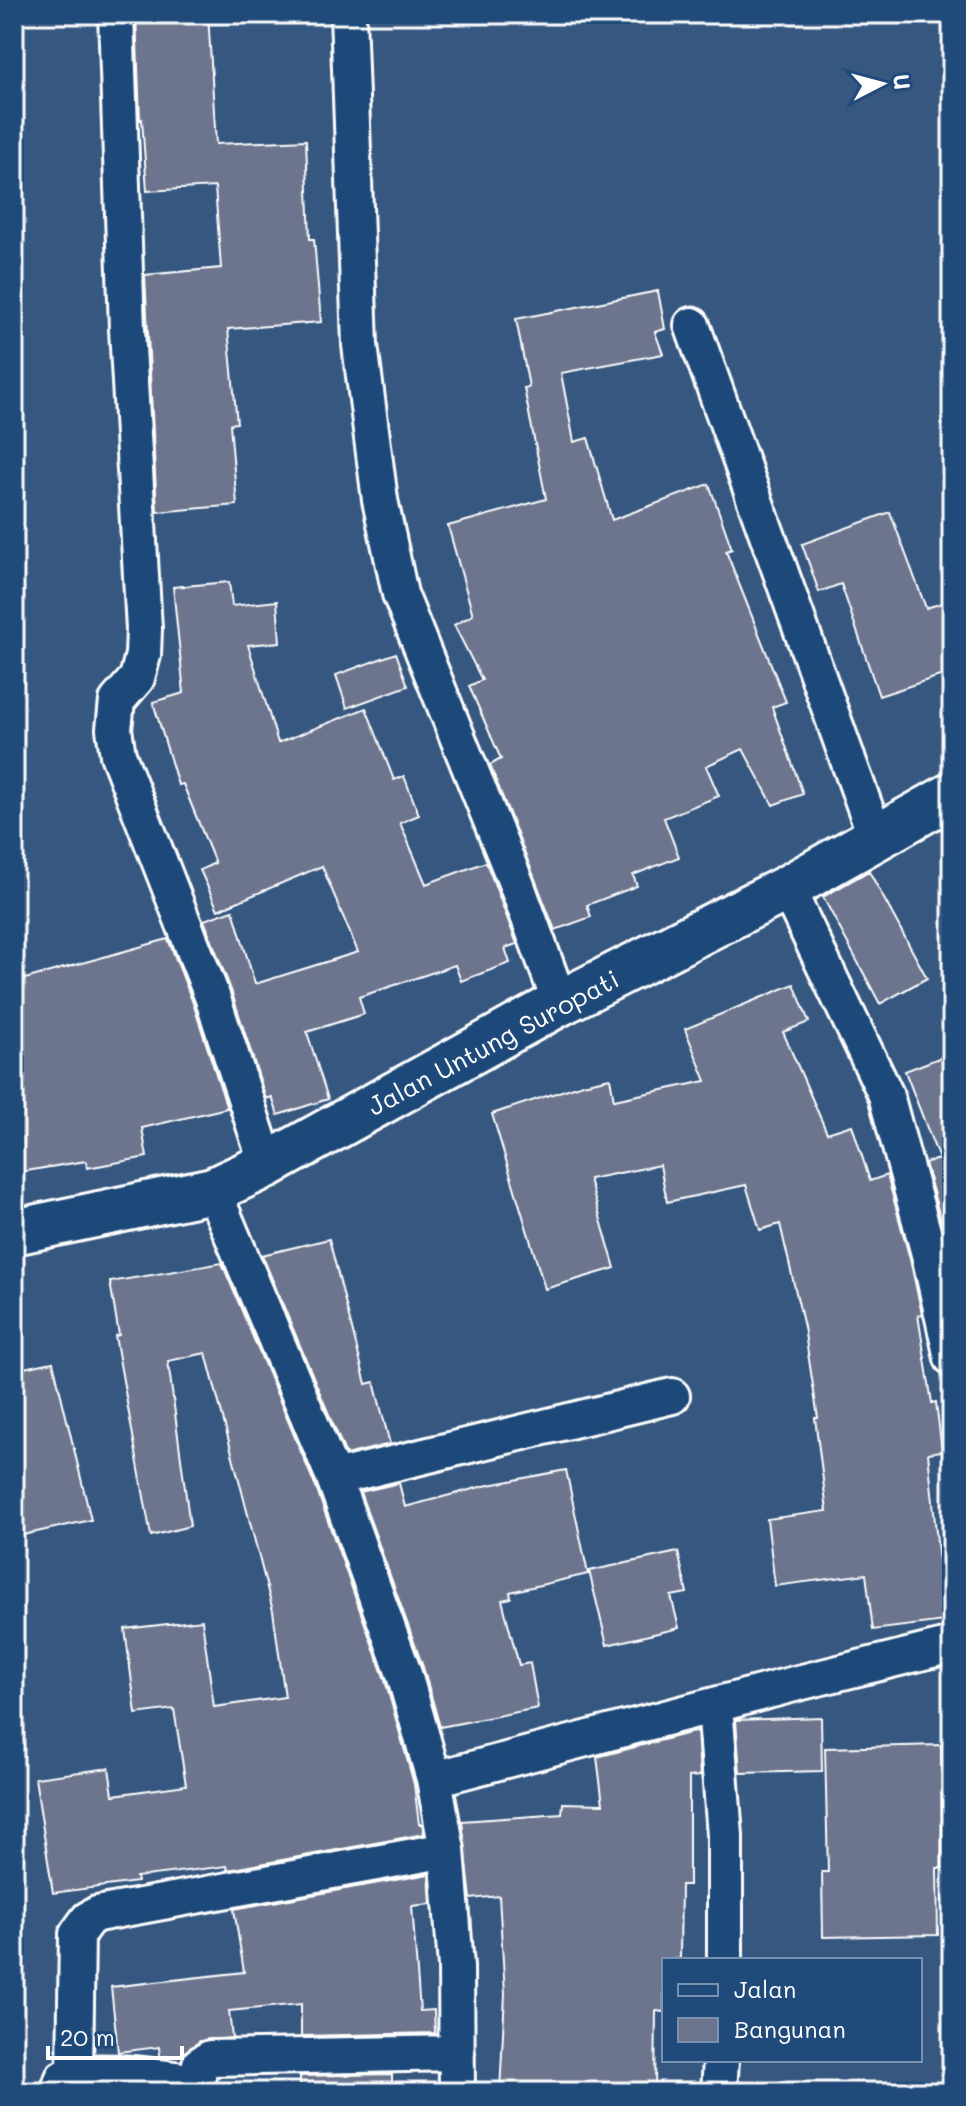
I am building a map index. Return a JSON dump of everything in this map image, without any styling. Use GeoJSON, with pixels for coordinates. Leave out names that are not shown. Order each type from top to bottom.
{"type":"FeatureCollection","features":[{"type":"Feature","properties":{"kind":"main road","name":"Jalan Untung Suropati"},"geometry":{"type":"LineString","coordinates":[[14,1232],[213,1190],[267,1165],[560,1003],[787,888],[952,795]]}},
{"type":"Feature","properties":{"kind":"street"},"geometry":{"type":"LineString","coordinates":[[116,14],[127,329],[144,629],[143,655],[137,678],[117,701],[114,729],[118,755],[212,996],[267,1165]]}},
{"type":"Feature","properties":{"kind":"street"},"geometry":{"type":"LineString","coordinates":[[348,14],[360,345],[380,500],[400,594],[516,883],[560,1003]]}},
{"type":"Feature","properties":{"kind":"street"},"geometry":{"type":"LineString","coordinates":[[692,325],[876,838]]}},
{"type":"Feature","properties":{"kind":"street"},"geometry":{"type":"LineString","coordinates":[[787,888],[886,1095],[929,1254],[952,1358]]}},
{"type":"Feature","properties":{"kind":"street"},"geometry":{"type":"LineString","coordinates":[[213,1190],[334,1478],[404,1674],[434,1779],[447,1850],[456,1967],[457,2092]]}},
{"type":"Feature","properties":{"kind":"street"},"geometry":{"type":"LineString","coordinates":[[334,1478],[672,1396]]}},
{"type":"Feature","properties":{"kind":"street"},"geometry":{"type":"LineString","coordinates":[[434,1779],[952,1645]]}},
{"type":"Feature","properties":{"kind":"street"},"geometry":{"type":"LineString","coordinates":[[715,1705],[725,1836],[725,1958]]}},
{"type":"Feature","properties":{"kind":"street"},"geometry":{"type":"LineString","coordinates":[[447,1850],[97,1914],[88,1919],[77,1934],[66,2082],[131,2075],[196,2087],[200,2064],[210,2058],[457,2053]]}},
{"type":"Feature","properties":{"kind":"street"},"geometry":{"type":"LineString","coordinates":[[719,2092],[721,2062]]}},
{"type":"Feature","properties":{"kind":"building"},"geometry":{"type":"Polygon","coordinates":[[[136,14],[208,14],[216,144],[306,140],[310,239],[314,239],[321,322],[228,329],[237,423],[230,424],[237,505],[157,512],[145,275],[221,268],[215,187],[147,191],[140,120],[136,14]]]}},
{"type":"Feature","properties":{"kind":"building"},"geometry":{"type":"Polygon","coordinates":[[[658,291],[665,329],[655,332],[663,354],[561,373],[574,442],[588,438],[612,520],[709,484],[732,549],[726,551],[786,702],[772,707],[803,794],[773,805],[743,749],[706,766],[719,796],[664,818],[679,857],[633,875],[637,886],[587,905],[591,917],[555,930],[490,765],[501,759],[469,686],[482,680],[454,625],[473,615],[448,526],[546,499],[524,388],[529,387],[516,319],[658,291]]]}},
{"type":"Feature","properties":{"kind":"building"},"geometry":{"type":"Polygon","coordinates":[[[890,512],[926,608],[952,600],[952,672],[879,696],[841,584],[819,592],[802,544],[890,512]]]}},
{"type":"Feature","properties":{"kind":"building"},"geometry":{"type":"Polygon","coordinates":[[[229,582],[232,606],[277,601],[280,642],[248,645],[278,743],[366,708],[394,780],[404,776],[419,815],[400,823],[426,884],[486,862],[517,944],[505,948],[510,963],[461,981],[455,965],[359,997],[364,1014],[307,1032],[328,1099],[278,1115],[272,1097],[266,1099],[231,990],[204,920],[233,910],[255,984],[358,952],[322,866],[218,910],[200,870],[215,863],[183,784],[178,785],[153,702],[184,693],[173,587],[229,582]]]}},
{"type":"Feature","properties":{"kind":"building"},"geometry":{"type":"Polygon","coordinates":[[[396,653],[408,686],[347,708],[336,675],[396,653]]]}},
{"type":"Feature","properties":{"kind":"building"},"geometry":{"type":"Polygon","coordinates":[[[869,871],[927,978],[880,1004],[823,897],[869,871]]]}},
{"type":"Feature","properties":{"kind":"building"},"geometry":{"type":"Polygon","coordinates":[[[168,939],[193,1003],[227,1108],[142,1128],[147,1157],[87,1168],[86,1161],[14,1173],[14,982],[168,939]]]}},
{"type":"Feature","properties":{"kind":"building"},"geometry":{"type":"Polygon","coordinates":[[[794,984],[809,1022],[783,1032],[827,1133],[852,1125],[870,1181],[887,1175],[910,1259],[922,1314],[918,1315],[932,1403],[936,1402],[942,1451],[928,1453],[945,1621],[873,1630],[866,1574],[775,1586],[767,1519],[827,1511],[815,1418],[818,1418],[804,1327],[780,1224],[760,1230],[746,1185],[667,1202],[660,1165],[589,1179],[615,1268],[545,1289],[492,1114],[610,1078],[614,1100],[706,1081],[685,1029],[794,984]]]}},
{"type":"Feature","properties":{"kind":"building"},"geometry":{"type":"Polygon","coordinates":[[[952,1053],[952,1245],[948,1246],[925,1163],[939,1159],[905,1071],[952,1053]]]}},
{"type":"Feature","properties":{"kind":"building"},"geometry":{"type":"Polygon","coordinates":[[[329,1239],[366,1384],[374,1382],[390,1444],[346,1455],[262,1255],[329,1239]]]}},
{"type":"Feature","properties":{"kind":"building"},"geometry":{"type":"Polygon","coordinates":[[[222,1263],[315,1485],[385,1680],[414,1784],[419,1824],[422,1824],[424,1834],[228,1870],[227,1866],[136,1877],[137,1882],[53,1893],[35,1778],[109,1768],[113,1795],[186,1785],[174,1709],[136,1714],[125,1629],[202,1620],[214,1707],[285,1697],[273,1611],[206,1353],[168,1361],[190,1526],[151,1536],[115,1336],[119,1335],[110,1282],[222,1263]]]}},
{"type":"Feature","properties":{"kind":"building"},"geometry":{"type":"Polygon","coordinates":[[[53,1362],[91,1520],[14,1537],[14,1370],[53,1362]]]}},
{"type":"Feature","properties":{"kind":"building"},"geometry":{"type":"Polygon","coordinates":[[[566,1470],[588,1574],[510,1592],[511,1598],[502,1600],[519,1665],[530,1663],[538,1708],[440,1727],[423,1667],[360,1492],[399,1483],[405,1507],[484,1486],[566,1470]]]}},
{"type":"Feature","properties":{"kind":"building"},"geometry":{"type":"Polygon","coordinates":[[[678,1552],[687,1593],[671,1596],[679,1628],[607,1645],[589,1571],[678,1552]]]}},
{"type":"Feature","properties":{"kind":"building"},"geometry":{"type":"Polygon","coordinates":[[[821,1717],[822,1771],[740,1773],[736,1720],[821,1717]]]}},
{"type":"Feature","properties":{"kind":"building"},"geometry":{"type":"Polygon","coordinates":[[[697,1731],[700,1776],[689,1777],[689,1885],[681,1885],[680,1958],[662,1958],[662,2012],[656,2011],[655,2092],[500,2092],[505,1994],[499,1896],[471,1899],[462,1821],[562,1814],[563,1803],[603,1804],[597,1757],[697,1731]]]}},
{"type":"Feature","properties":{"kind":"building"},"geometry":{"type":"Polygon","coordinates":[[[941,1745],[942,1868],[937,1868],[938,1935],[823,1937],[822,1872],[828,1872],[825,1748],[941,1745]]]}},
{"type":"Feature","properties":{"kind":"building"},"geometry":{"type":"Polygon","coordinates":[[[429,1874],[431,1904],[412,1906],[420,2011],[434,2010],[435,2033],[301,2036],[301,2004],[229,2011],[232,2038],[200,2041],[183,2055],[160,2057],[159,2047],[118,2052],[111,1987],[244,1972],[234,1909],[429,1874]]]}},
{"type":"Feature","properties":{"kind":"building"},"geometry":{"type":"Polygon","coordinates":[[[392,2074],[392,2092],[300,2092],[300,2076],[392,2074]]]}}]}
